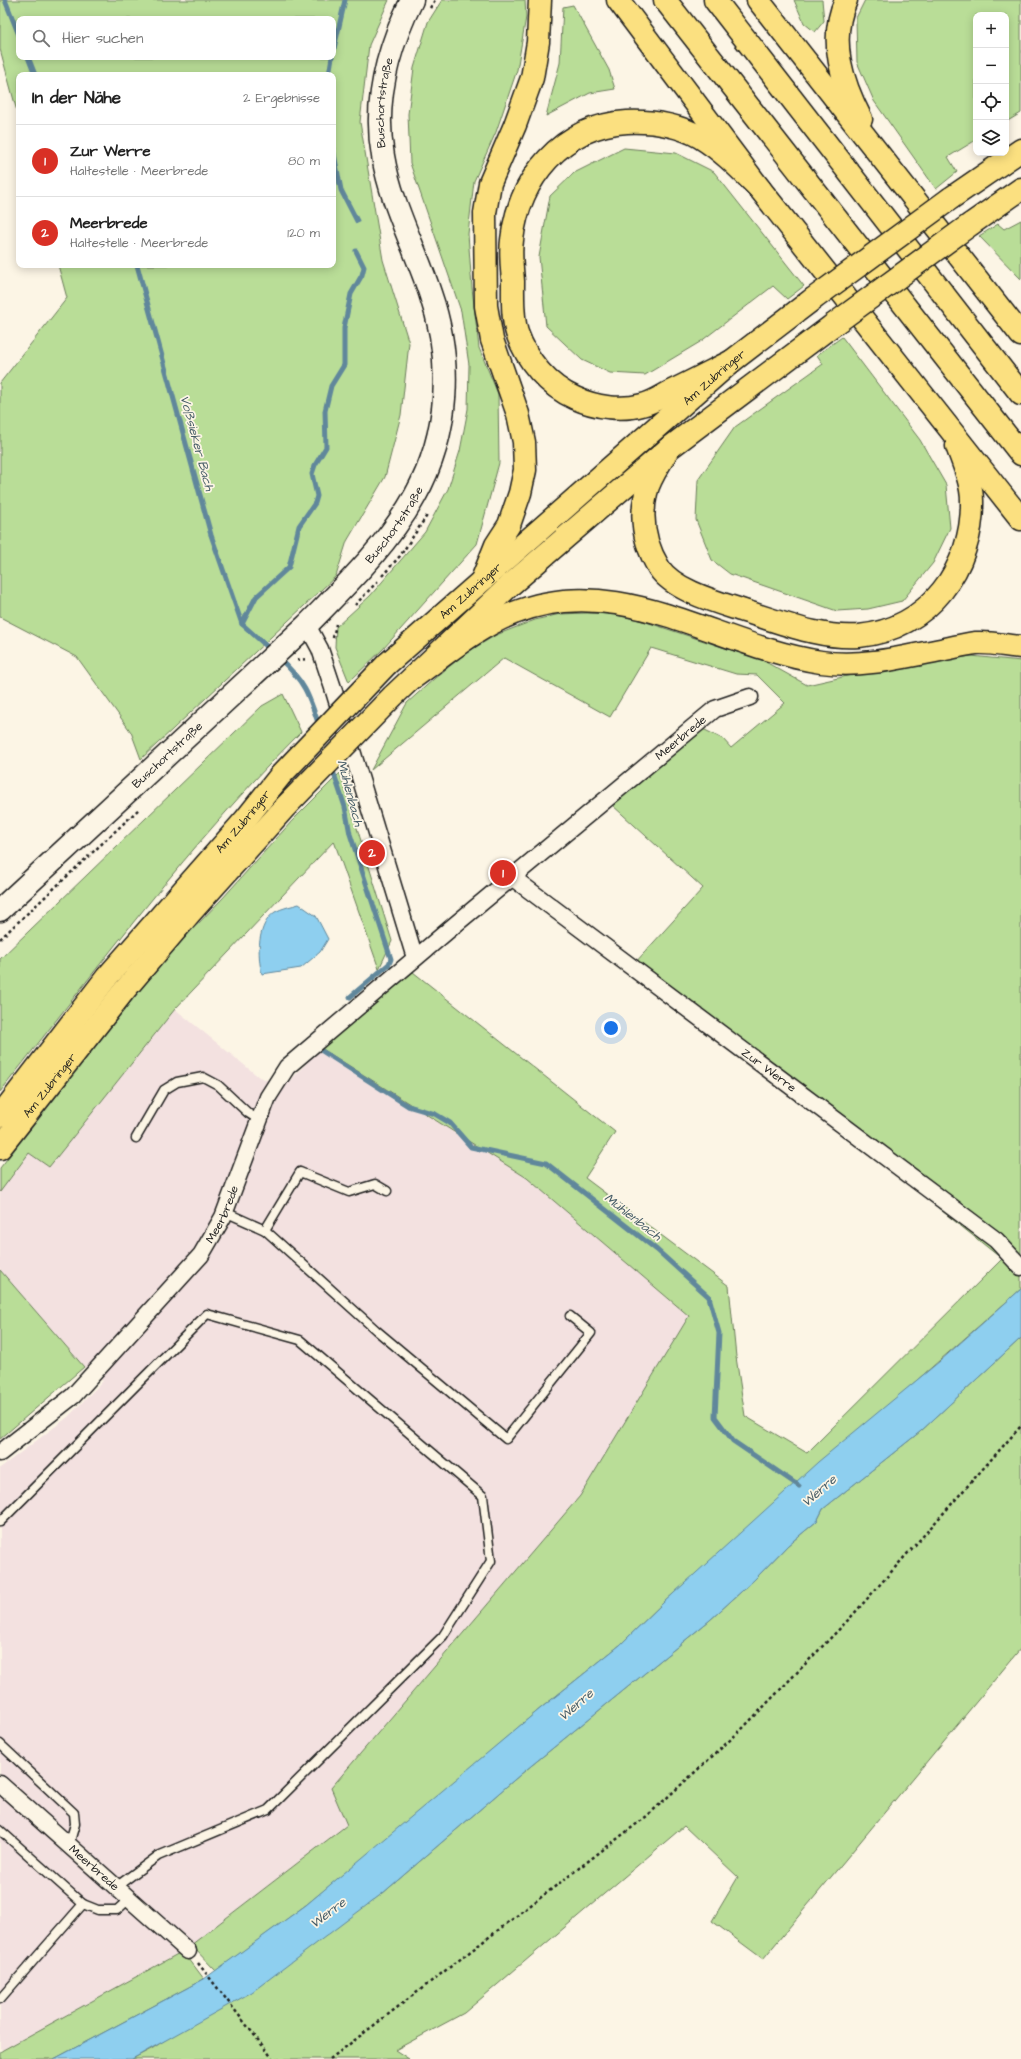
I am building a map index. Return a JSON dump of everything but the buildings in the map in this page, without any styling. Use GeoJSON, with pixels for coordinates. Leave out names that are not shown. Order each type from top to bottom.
{"type":"FeatureCollection","features":[{"type":"Feature","properties":{"kind":"highway"},"geometry":{"type":"LineString","coordinates":[[482,580],[496,545],[509,525],[520,493],[525,470],[524,442],[518,414],[492,340],[486,306],[485,213],[490,184],[515,125],[532,78],[538,42],[540,0]]}},
{"type":"Feature","properties":{"kind":"highway"},"geometry":{"type":"LineString","coordinates":[[618,0],[760,189],[1021,519]]}},
{"type":"Feature","properties":{"kind":"highway"},"geometry":{"type":"LineString","coordinates":[[665,0],[1021,454]]}},
{"type":"Feature","properties":{"kind":"highway"},"geometry":{"type":"LineString","coordinates":[[715,0],[1021,394]]}},
{"type":"Feature","properties":{"kind":"highway"},"geometry":{"type":"LineString","coordinates":[[758,0],[879,156],[1018,329]]}},
{"type":"Feature","properties":{"kind":"highway"},"geometry":{"type":"LineString","coordinates":[[846,0],[842,8],[837,38],[841,69],[852,100],[879,156]]}},
{"type":"Feature","properties":{"kind":"highway"},"geometry":{"type":"LineString","coordinates":[[732,361],[642,405],[613,408],[586,403],[562,392],[540,373],[527,354],[517,332],[513,308],[512,241],[519,208],[527,187],[545,162],[563,146],[583,133],[610,123],[660,123],[679,128],[699,137],[724,153],[760,189]]}},
{"type":"Feature","properties":{"kind":"highway","name":"Am Zubringer"},"geometry":{"type":"LineString","coordinates":[[0,1116],[107,977],[245,820],[280,776],[386,664],[732,361],[813,299],[951,198],[1021,150]]}},
{"type":"Feature","properties":{"kind":"highway","name":"Am Zubringer"},"geometry":{"type":"LineString","coordinates":[[0,1148],[123,992],[191,912],[287,805],[394,696],[508,587],[668,449],[833,325],[1021,189]]}},
{"type":"Feature","properties":{"kind":"highway"},"geometry":{"type":"LineString","coordinates":[[668,449],[646,491],[643,520],[648,545],[660,569],[680,586],[709,600],[806,630],[836,636],[860,636],[888,630],[914,617],[940,595],[959,567],[969,539],[972,500],[966,472],[950,428]]}},
{"type":"Feature","properties":{"kind":"highway"},"geometry":{"type":"LineString","coordinates":[[414,677],[481,629],[514,613],[545,603],[578,600],[605,600],[648,610],[777,651],[821,662],[867,663],[976,643],[1021,647]]}},
{"type":"Feature","properties":{"kind":"main road","name":"Buschortstraße"},"geometry":{"type":"LineString","coordinates":[[0,910],[261,667],[291,652],[307,625],[354,578],[391,534],[415,495],[431,460],[440,426],[445,392],[445,354],[439,323],[430,292],[396,207],[383,156],[380,126],[382,92],[388,58],[400,25],[420,6]]}},
{"type":"Feature","properties":{"kind":"street"},"geometry":{"type":"LineString","coordinates":[[307,625],[320,649],[415,958]]}},
{"type":"Feature","properties":{"kind":"street","name":"Meerbrede"},"geometry":{"type":"LineString","coordinates":[[0,1453],[73,1396],[201,1255],[225,1212],[268,1097],[287,1067],[415,958],[715,709],[750,697]]}},
{"type":"Feature","properties":{"kind":"street","name":"Zur Werre"},"geometry":{"type":"LineString","coordinates":[[513,878],[989,1235],[1018,1263]]}},
{"type":"Feature","properties":{"kind":"street","name":"Meerbrede"},"geometry":{"type":"LineString","coordinates":[[0,1784],[188,1951]]}},
{"type":"Feature","properties":{"kind":"lane"},"geometry":{"type":"LineString","coordinates":[[136,1138],[164,1090],[177,1082],[203,1077],[218,1085],[248,1113],[259,1120]]}},
{"type":"Feature","properties":{"kind":"lane"},"geometry":{"type":"LineString","coordinates":[[265,1230],[300,1172],[349,1192],[375,1184],[387,1191]]}},
{"type":"Feature","properties":{"kind":"lane"},"geometry":{"type":"LineString","coordinates":[[225,1212],[265,1230],[376,1330],[506,1439],[592,1333],[570,1316]]}},
{"type":"Feature","properties":{"kind":"lane"},"geometry":{"type":"LineString","coordinates":[[0,1522],[207,1314],[300,1340],[483,1496],[491,1561],[443,1636],[268,1810],[158,1856],[116,1887]]}},
{"type":"Feature","properties":{"kind":"lane"},"geometry":{"type":"LineString","coordinates":[[0,1744],[74,1813],[74,1829],[69,1845]]}},
{"type":"Feature","properties":{"kind":"lane"},"geometry":{"type":"LineString","coordinates":[[0,1830],[83,1904],[98,1910],[117,1910],[129,1899]]}},
{"type":"Feature","properties":{"kind":"lane"},"geometry":{"type":"LineString","coordinates":[[0,1999],[83,1904]]}},
{"type":"Feature","properties":{"kind":"path"},"geometry":{"type":"LineString","coordinates":[[420,6],[436,0]]}},
{"type":"Feature","properties":{"kind":"path"},"geometry":{"type":"LineString","coordinates":[[352,608],[400,556],[430,511]]}},
{"type":"Feature","properties":{"kind":"path"},"geometry":{"type":"LineString","coordinates":[[291,652],[309,659],[332,640],[333,629],[337,622]]}},
{"type":"Feature","properties":{"kind":"path"},"geometry":{"type":"LineString","coordinates":[[330,2059],[647,1816],[742,1730],[851,1617],[1021,1426]]}},
{"type":"Feature","properties":{"kind":"path"},"geometry":{"type":"LineString","coordinates":[[207,1975],[273,2059]]}},
{"type":"Feature","properties":{"kind":"shaded area"},"geometry":{"type":"Polygon","coordinates":[[[175,1009],[259,1077],[284,1087],[321,1048],[527,1178],[689,1316],[580,1496],[331,1788],[347,1825],[191,1945],[0,1775],[0,1468],[68,1417],[103,1381],[84,1367],[0,1270],[0,1192],[29,1153],[49,1167],[175,1009]]]}},
{"type":"Feature","properties":{"kind":"shaded area"},"geometry":{"type":"Polygon","coordinates":[[[0,1790],[183,1951],[3,2050],[0,2048],[0,1790]]]}},
{"type":"Feature","properties":{"kind":"green space"},"geometry":{"type":"Polygon","coordinates":[[[0,0],[389,0],[369,45],[360,122],[383,260],[409,343],[401,415],[385,477],[347,541],[336,576],[141,759],[131,732],[77,657],[0,617],[0,383],[67,298],[59,268],[336,268],[336,72],[16,72],[16,108],[0,49],[0,0]]]}},
{"type":"Feature","properties":{"kind":"green space"},"geometry":{"type":"Polygon","coordinates":[[[442,0],[525,0],[526,17],[517,70],[496,132],[474,181],[468,234],[472,288],[479,348],[498,394],[499,463],[477,544],[383,649],[349,682],[335,647],[336,627],[370,596],[425,532],[448,489],[460,451],[468,409],[469,365],[461,311],[410,163],[408,114],[414,68],[428,22],[442,0]]]}},
{"type":"Feature","properties":{"kind":"green space"},"geometry":{"type":"Polygon","coordinates":[[[794,0],[822,0],[824,21],[815,32],[804,23],[794,0]]]}},
{"type":"Feature","properties":{"kind":"green space"},"geometry":{"type":"Polygon","coordinates":[[[865,0],[1021,0],[1021,113],[1009,120],[1009,12],[973,12],[973,142],[948,157],[957,172],[936,189],[874,101],[857,62],[856,18],[865,0]]]}},
{"type":"Feature","properties":{"kind":"green space"},"geometry":{"type":"Polygon","coordinates":[[[573,5],[609,70],[615,89],[590,93],[546,116],[560,63],[563,7],[573,5]]]}},
{"type":"Feature","properties":{"kind":"green space"},"geometry":{"type":"Polygon","coordinates":[[[624,148],[676,153],[714,172],[804,286],[787,299],[773,286],[700,342],[645,375],[610,373],[582,360],[546,326],[539,257],[550,196],[574,173],[624,148]]]}},
{"type":"Feature","properties":{"kind":"green space"},"geometry":{"type":"Polygon","coordinates":[[[1021,220],[1021,279],[979,236],[998,224],[1004,229],[1021,220]]]}},
{"type":"Feature","properties":{"kind":"green space"},"geometry":{"type":"Polygon","coordinates":[[[842,337],[920,440],[946,485],[950,528],[933,563],[902,601],[868,609],[837,611],[730,574],[712,560],[696,520],[698,480],[735,427],[823,364],[817,355],[842,337]]]}},
{"type":"Feature","properties":{"kind":"green space"},"geometry":{"type":"Polygon","coordinates":[[[560,614],[612,614],[643,621],[762,660],[807,685],[856,674],[971,656],[1021,661],[1021,1289],[663,1603],[620,1645],[541,1708],[399,1829],[306,1905],[216,1971],[191,1945],[347,1825],[331,1788],[580,1496],[689,1316],[527,1178],[321,1048],[413,972],[615,1132],[585,1178],[729,1286],[736,1357],[745,1416],[807,1453],[1002,1259],[634,964],[703,888],[611,804],[703,729],[723,739],[731,748],[785,703],[757,675],[736,674],[651,648],[610,717],[504,658],[371,770],[407,703],[466,653],[496,635],[535,620],[560,614]]]}},
{"type":"Feature","properties":{"kind":"green space"},"geometry":{"type":"Polygon","coordinates":[[[283,694],[301,732],[260,774],[183,862],[109,953],[0,1092],[0,959],[262,706],[283,694]]]}},
{"type":"Feature","properties":{"kind":"green space"},"geometry":{"type":"Polygon","coordinates":[[[340,773],[392,941],[379,969],[334,841],[175,1009],[49,1167],[29,1153],[0,1192],[0,1168],[166,957],[222,899],[292,821],[340,773]]]}},
{"type":"Feature","properties":{"kind":"green space"},"geometry":{"type":"Polygon","coordinates":[[[0,1270],[84,1367],[0,1439],[0,1270]]]}},
{"type":"Feature","properties":{"kind":"green space"},"geometry":{"type":"Polygon","coordinates":[[[1021,1338],[1021,1648],[763,1959],[712,1921],[738,1877],[684,1826],[464,2013],[395,2050],[409,2059],[132,2059],[153,2048],[383,1893],[521,1774],[710,1620],[754,1580],[788,1545],[817,1521],[823,1509],[921,1431],[1021,1338]]]}},
{"type":"Feature","properties":{"kind":"green space"},"geometry":{"type":"Polygon","coordinates":[[[183,1951],[204,1979],[54,2059],[0,2059],[0,2052],[3,2050],[183,1951]]]}},
{"type":"Feature","properties":{"kind":"water"},"geometry":{"type":"Polygon","coordinates":[[[299,904],[316,916],[328,939],[320,952],[301,968],[262,974],[259,949],[265,924],[269,917],[275,912],[299,904]]]}},
{"type":"Feature","properties":{"kind":"water","name":"Werre"},"geometry":{"type":"Polygon","coordinates":[[[1021,1289],[1021,1338],[921,1431],[823,1509],[817,1521],[788,1545],[754,1580],[710,1620],[521,1774],[383,1893],[252,1992],[132,2059],[54,2059],[204,1979],[306,1905],[541,1708],[620,1645],[663,1603],[818,1462],[940,1361],[1021,1289]]]}},
{"type":"Feature","properties":{"kind":"waterway","name":"Voßsieker Bach"},"geometry":{"type":"LineString","coordinates":[[5,0],[16,28]]}},
{"type":"Feature","properties":{"kind":"waterway"},"geometry":{"type":"LineString","coordinates":[[336,40],[345,0]]}},
{"type":"Feature","properties":{"kind":"waterway","name":"Voßsieker Bach"},"geometry":{"type":"LineString","coordinates":[[29,60],[34,72]]}},
{"type":"Feature","properties":{"kind":"waterway"},"geometry":{"type":"LineString","coordinates":[[330,72],[332,60]]}},
{"type":"Feature","properties":{"kind":"waterway"},"geometry":{"type":"LineString","coordinates":[[336,164],[341,190],[357,221]]}},
{"type":"Feature","properties":{"kind":"waterway"},"geometry":{"type":"LineString","coordinates":[[242,624],[256,597],[289,567],[299,526],[315,503],[317,496],[312,474],[315,465],[326,447],[325,411],[331,386],[344,365],[344,328],[351,294],[362,275],[364,267],[356,251]]}},
{"type":"Feature","properties":{"kind":"waterway","name":"Voßsieker Bach"},"geometry":{"type":"LineString","coordinates":[[138,268],[211,535],[242,624],[272,651]]}},
{"type":"Feature","properties":{"kind":"waterway","name":"Mühlenbach"},"geometry":{"type":"LineString","coordinates":[[279,658],[300,681],[305,689],[309,696],[319,726]]}},
{"type":"Feature","properties":{"kind":"waterway","name":"Mühlenbach"},"geometry":{"type":"LineString","coordinates":[[332,768],[345,807],[350,834],[391,959],[389,964],[350,997]]}},
{"type":"Feature","properties":{"kind":"waterway","name":"Mühlenbach"},"geometry":{"type":"LineString","coordinates":[[322,1051],[408,1106],[435,1114],[450,1123],[471,1147],[546,1163],[657,1250],[709,1297],[719,1333],[715,1417],[733,1441],[799,1486]]}},
{"type":"Feature","properties":{"kind":"place","name":"Meerbrede"},"geometry":{"type":"Point","coordinates":[372,853]}},
{"type":"Feature","properties":{"kind":"place","name":"Zur Werre"},"geometry":{"type":"Point","coordinates":[503,873]}}]}
